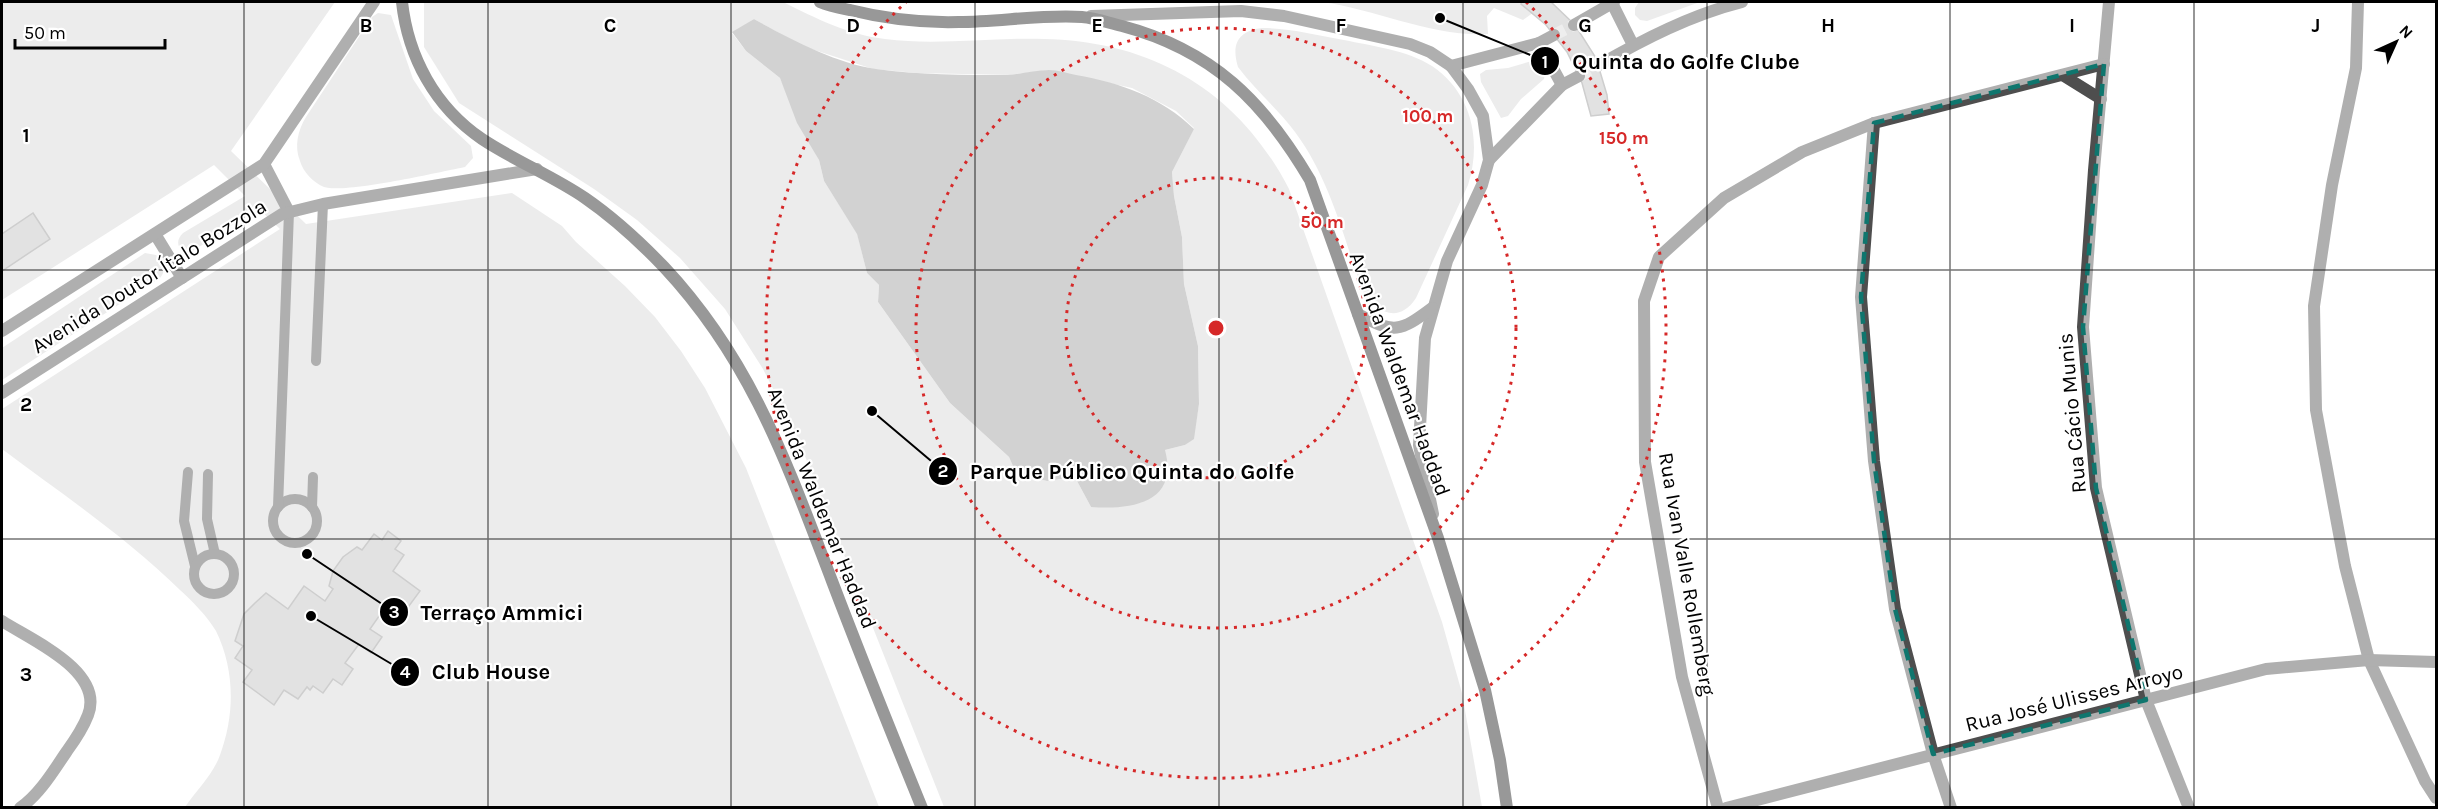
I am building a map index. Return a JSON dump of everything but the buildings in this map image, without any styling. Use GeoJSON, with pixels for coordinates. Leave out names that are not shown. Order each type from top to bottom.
{"type":"FeatureCollection","features":[{"type":"Feature","properties":{"kind":"main road","name":"Avenida Waldemar Haddad"},"geometry":{"type":"LineString","coordinates":[[402,2],[408,38],[432,91],[451,112],[481,138],[586,198],[628,232],[657,260],[707,320],[747,378],[779,444],[922,807]]}},
{"type":"Feature","properties":{"kind":"main road","name":"Avenida Waldemar Haddad"},"geometry":{"type":"LineString","coordinates":[[820,2],[883,18],[933,23],[1083,17],[1140,31],[1173,45],[1214,66],[1244,90],[1291,148],[1310,180],[1438,538],[1485,690],[1500,760],[1507,807]]}},
{"type":"Feature","properties":{"kind":"street","name":"Avenida Doutor Ítalo Bozzola"},"geometry":{"type":"LineString","coordinates":[[2,332],[264,164],[374,2]]}},
{"type":"Feature","properties":{"kind":"street"},"geometry":{"type":"LineString","coordinates":[[1574,25],[1613,2],[1633,45]]}},
{"type":"Feature","properties":{"kind":"street"},"geometry":{"type":"LineString","coordinates":[[1599,65],[1633,45],[1708,10],[1742,2]]}},
{"type":"Feature","properties":{"kind":"street","name":"Rua Cácio Munis"},"geometry":{"type":"LineString","coordinates":[[2109,2],[2083,327],[2096,489],[2146,700],[2189,807]]}},
{"type":"Feature","properties":{"kind":"street"},"geometry":{"type":"LineString","coordinates":[[2358,2],[2356,68],[2332,185],[2314,306],[2316,410],[2345,566],[2369,660],[2426,782],[2436,798]]}},
{"type":"Feature","properties":{"kind":"street"},"geometry":{"type":"LineString","coordinates":[[1083,17],[1241,10],[1284,16],[1410,44],[1430,52],[1451,66],[1468,89],[1483,116],[1489,160],[1482,185],[1447,261],[1425,338],[1419,445],[1438,538]]}},
{"type":"Feature","properties":{"kind":"street"},"geometry":{"type":"LineString","coordinates":[[1451,66],[1539,42],[1554,35]]}},
{"type":"Feature","properties":{"kind":"street"},"geometry":{"type":"LineString","coordinates":[[1539,42],[1562,85]]}},
{"type":"Feature","properties":{"kind":"street","name":"Rua Ivan Valle Rollemberg"},"geometry":{"type":"LineString","coordinates":[[1718,807],[1682,677],[1645,462],[1644,302],[1659,257],[1724,198],[1802,152],[1874,123],[2104,64]]}},
{"type":"Feature","properties":{"kind":"street"},"geometry":{"type":"LineString","coordinates":[[1489,160],[1562,85],[1579,76]]}},
{"type":"Feature","properties":{"kind":"street"},"geometry":{"type":"LineString","coordinates":[[2064,76],[2101,99]]}},
{"type":"Feature","properties":{"kind":"street"},"geometry":{"type":"LineString","coordinates":[[1874,123],[1861,297],[1874,461],[1894,609],[1933,754],[1951,807]]}},
{"type":"Feature","properties":{"kind":"street"},"geometry":{"type":"LineString","coordinates":[[264,164],[289,212]]}},
{"type":"Feature","properties":{"kind":"street","name":"Avenida Doutor Ítalo Bozzola"},"geometry":{"type":"LineString","coordinates":[[2,393],[289,212],[323,204],[537,169]]}},
{"type":"Feature","properties":{"kind":"street"},"geometry":{"type":"LineString","coordinates":[[155,234],[182,278]]}},
{"type":"Feature","properties":{"kind":"street"},"geometry":{"type":"LineString","coordinates":[[1358,314],[1379,326],[1395,329],[1412,323],[1432,308]]}},
{"type":"Feature","properties":{"kind":"street"},"geometry":{"type":"LineString","coordinates":[[2,621],[70,664],[84,679],[90,697],[89,713],[79,733],[48,780],[20,807]]}},
{"type":"Feature","properties":{"kind":"street","name":"Rua José Ulisses Arroyo"},"geometry":{"type":"LineString","coordinates":[[1726,807],[2266,669],[2369,660],[2436,662]]}},
{"type":"Feature","properties":{"kind":"lane"},"geometry":{"type":"LineString","coordinates":[[316,361],[323,204]]}},
{"type":"Feature","properties":{"kind":"lane"},"geometry":{"type":"LineString","coordinates":[[278,507],[284,502],[299,499],[312,507],[316,514],[316,529],[307,539],[293,543],[280,537],[273,522],[278,507],[289,212]]}},
{"type":"Feature","properties":{"kind":"lane"},"geometry":{"type":"LineString","coordinates":[[188,472],[184,521],[195,566],[195,582],[200,589],[215,594],[223,592],[232,583],[233,569],[229,562],[215,554],[207,555],[195,566]]}},
{"type":"Feature","properties":{"kind":"lane"},"geometry":{"type":"LineString","coordinates":[[208,474],[207,519],[215,554]]}},
{"type":"Feature","properties":{"kind":"lane"},"geometry":{"type":"LineString","coordinates":[[312,507],[313,477]]}},
{"type":"Feature","properties":{"kind":"highlighted area"},"geometry":{"type":"Polygon","coordinates":[[[2104,64],[2083,327],[2096,488],[2146,700],[1933,754],[1895,609],[1874,461],[1861,297],[1874,123],[2104,64]]]}},
{"type":"Feature","properties":{"kind":"shaded area"},"geometry":{"type":"Polygon","coordinates":[[[2,2],[335,2],[231,151],[306,224],[512,193],[562,226],[576,242],[625,286],[655,317],[681,351],[705,388],[746,468],[879,807],[185,807],[217,762],[228,724],[230,677],[216,631],[195,604],[138,552],[2,449],[2,409],[280,229],[255,205],[252,212],[190,253],[183,252],[178,243],[183,233],[245,196],[214,165],[2,300],[2,2]]]}},
{"type":"Feature","properties":{"kind":"shaded area"},"geometry":{"type":"Polygon","coordinates":[[[424,2],[783,2],[845,30],[872,37],[925,42],[1044,39],[1084,42],[1121,50],[1156,62],[1189,78],[1218,99],[1245,125],[1269,155],[1289,189],[1442,622],[1462,693],[1482,807],[944,807],[797,436],[763,369],[725,309],[680,258],[637,220],[594,189],[459,103],[424,47],[424,2]],[[754,19],[732,33],[746,51],[780,78],[819,160],[824,181],[857,233],[867,273],[879,285],[878,302],[950,403],[1009,457],[1016,473],[1047,481],[1061,479],[1077,481],[1091,507],[1141,503],[1165,450],[1185,445],[1193,439],[1199,404],[1198,346],[1184,284],[1182,237],[1172,172],[1194,128],[1176,111],[1132,88],[1049,70],[1010,75],[917,73],[873,69],[802,46],[754,19]]]}},
{"type":"Feature","properties":{"kind":"shaded area"},"geometry":{"type":"Polygon","coordinates":[[[1322,2],[1526,2],[1537,10],[1523,20],[1494,8],[1487,16],[1488,34],[1467,34],[1426,27],[1322,2]]]}},
{"type":"Feature","properties":{"kind":"shaded area"},"geometry":{"type":"Polygon","coordinates":[[[1639,2],[1700,2],[1647,21],[1640,20],[1635,15],[1635,8],[1639,2]]]}},
{"type":"Feature","properties":{"kind":"shaded area"},"geometry":{"type":"Polygon","coordinates":[[[378,13],[391,15],[413,79],[434,111],[471,146],[473,158],[465,167],[415,177],[351,188],[324,187],[309,177],[301,165],[297,150],[299,133],[306,117],[372,17],[378,13]]]}},
{"type":"Feature","properties":{"kind":"shaded area"},"geometry":{"type":"Polygon","coordinates":[[[754,19],[829,56],[876,69],[925,74],[975,75],[1008,75],[1052,70],[1109,82],[1154,100],[1194,129],[1172,172],[1182,237],[1184,284],[1198,346],[1199,404],[1194,439],[1185,445],[1165,450],[1168,468],[1165,482],[1159,492],[1149,500],[1136,504],[1107,508],[1091,507],[1077,481],[1061,479],[1047,481],[1016,473],[1009,457],[950,403],[878,302],[879,285],[867,273],[857,234],[824,181],[819,160],[797,123],[780,78],[746,51],[732,32],[754,19]]]}},
{"type":"Feature","properties":{"kind":"shaded area"},"geometry":{"type":"Polygon","coordinates":[[[1262,28],[1313,34],[1412,56],[1432,66],[1446,77],[1465,104],[1473,135],[1474,152],[1468,185],[1416,298],[1403,311],[1388,313],[1381,310],[1363,292],[1335,209],[1318,169],[1295,132],[1238,67],[1235,52],[1238,40],[1247,32],[1262,28]]]}},
{"type":"Feature","properties":{"kind":"shaded area"},"geometry":{"type":"Polygon","coordinates":[[[1535,60],[1543,65],[1544,79],[1521,99],[1508,116],[1501,118],[1481,82],[1480,74],[1486,70],[1508,68],[1535,60]]]}},
{"type":"Feature","properties":{"kind":"shaded area"},"geometry":{"type":"Polygon","coordinates":[[[145,253],[156,255],[161,260],[164,269],[160,278],[2,380],[2,348],[145,253]]]}},
{"type":"Feature","properties":{"kind":"tunnel"},"geometry":{"type":"LineString","coordinates":[[1554,35],[1574,25]]}},
{"type":"Feature","properties":{"kind":"tunnel"},"geometry":{"type":"LineString","coordinates":[[1579,76],[1599,65]]}},
{"type":"Feature","properties":{"kind":"place","name":"Quinta do Golfe Clube"},"geometry":{"type":"Point","coordinates":[1440,18]}},
{"type":"Feature","properties":{"kind":"place","name":"Parque Público Quinta do Golfe"},"geometry":{"type":"Point","coordinates":[872,411]}},
{"type":"Feature","properties":{"kind":"place","name":"Terraço Ammici"},"geometry":{"type":"Point","coordinates":[307,554]}},
{"type":"Feature","properties":{"kind":"place","name":"Club House"},"geometry":{"type":"Point","coordinates":[311,616]}}]}
